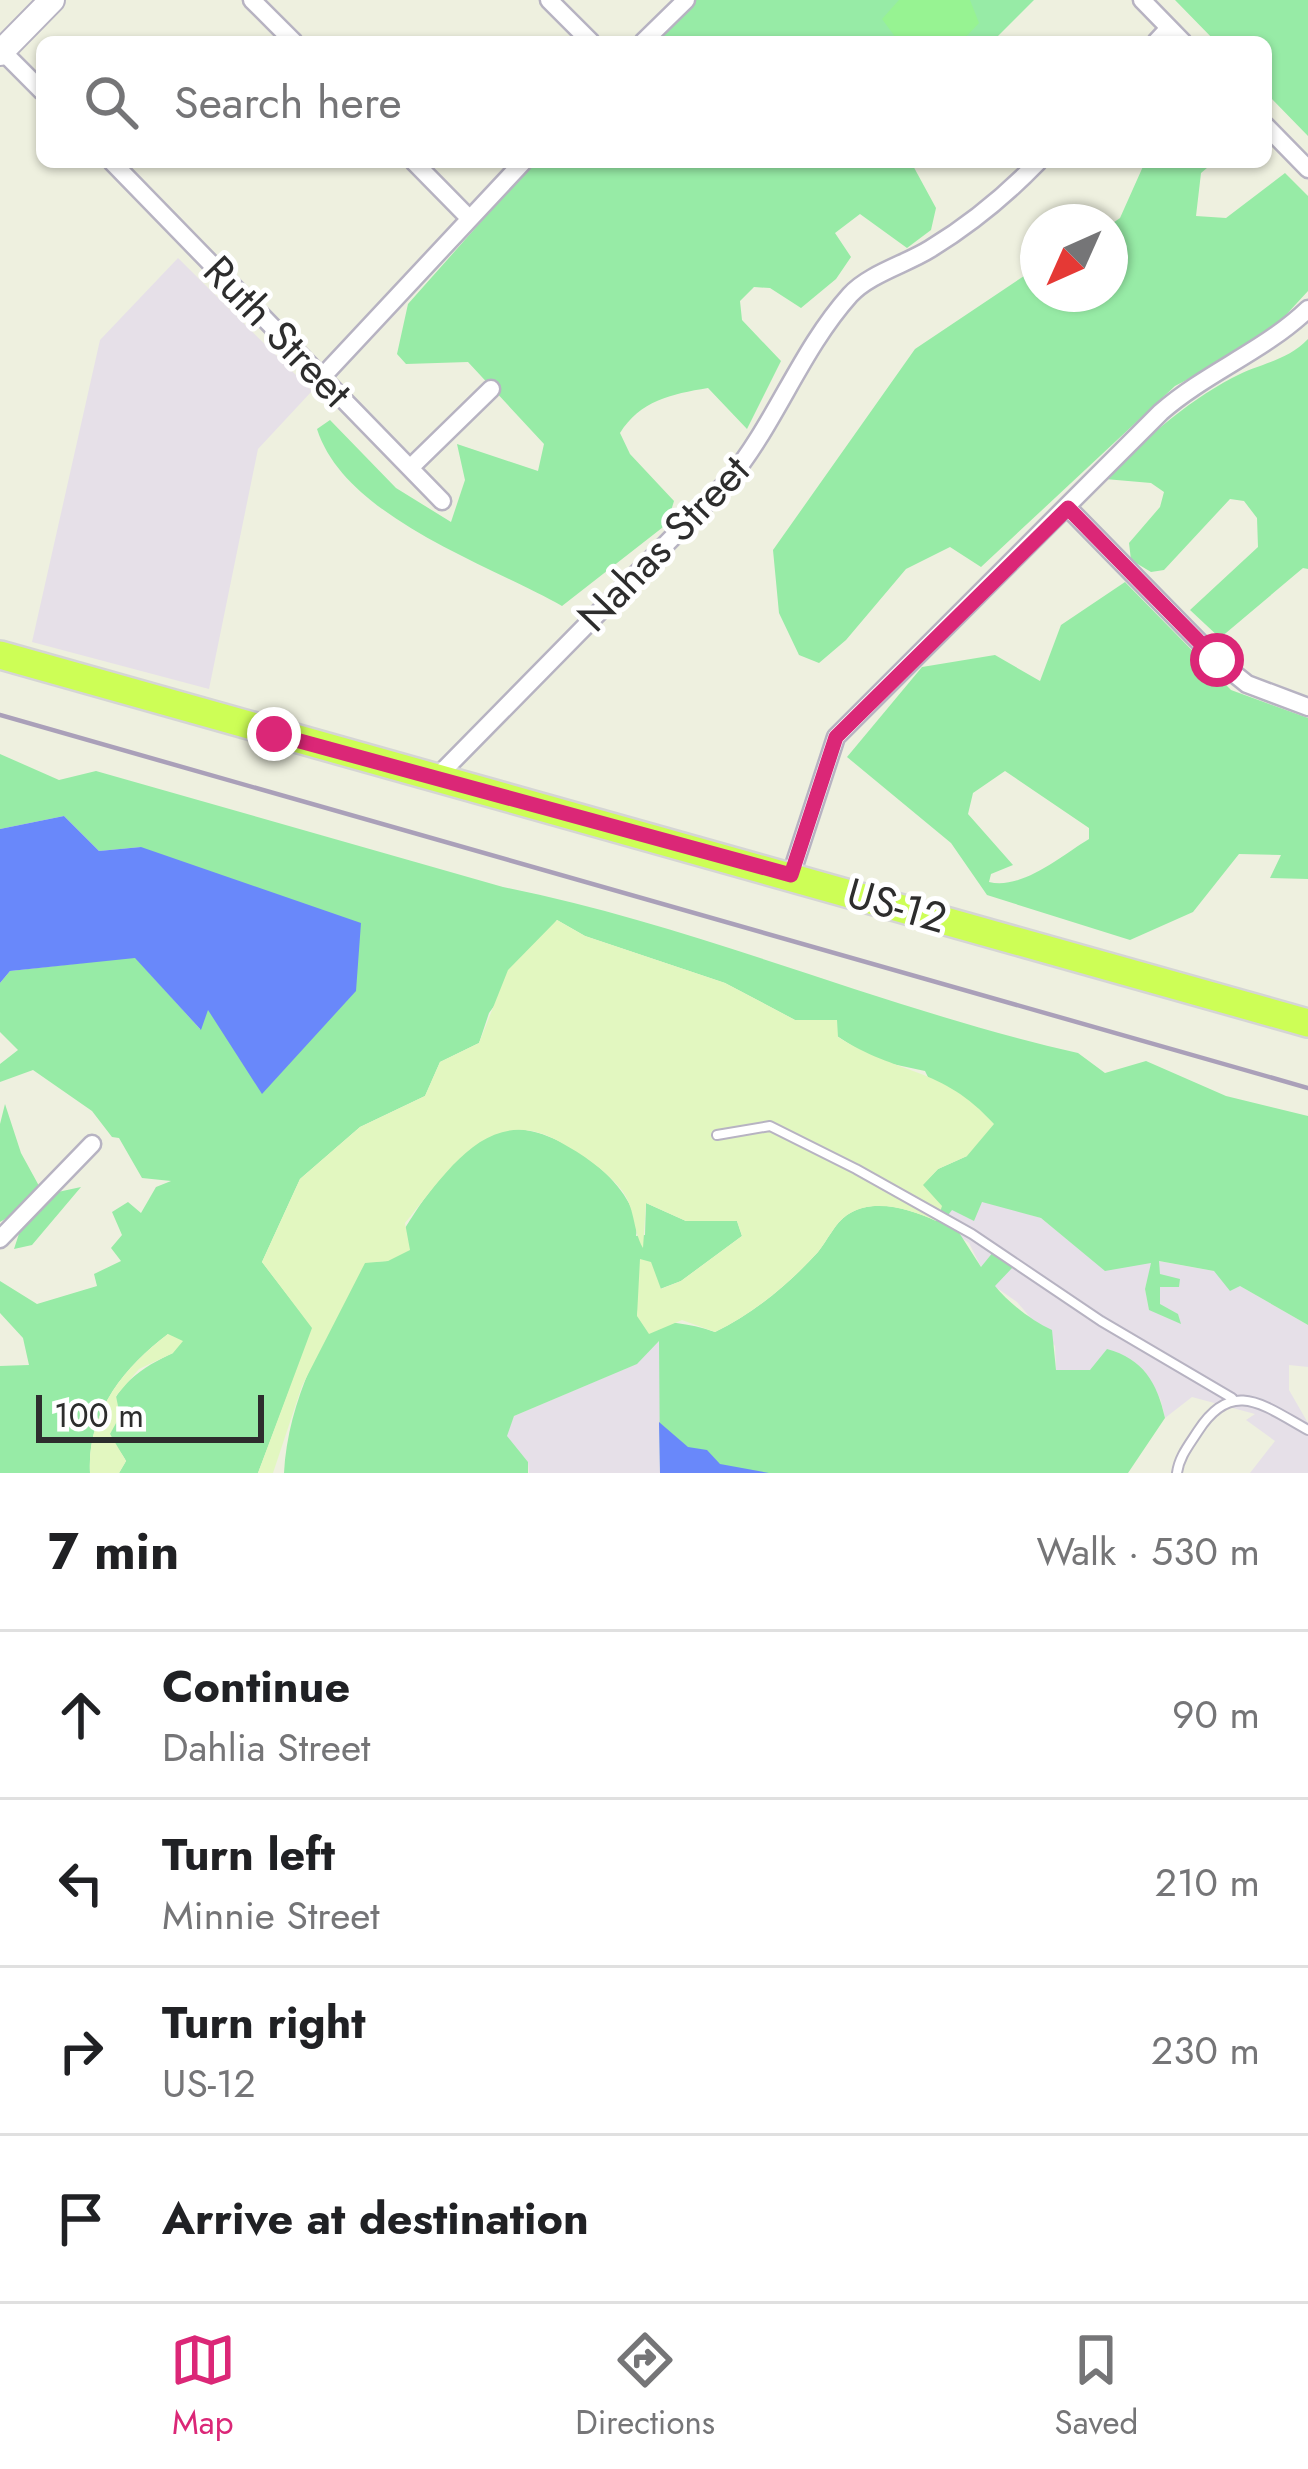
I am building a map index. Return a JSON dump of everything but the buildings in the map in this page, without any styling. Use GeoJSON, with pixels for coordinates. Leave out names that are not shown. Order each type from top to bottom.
{"type":"FeatureCollection","features":[{"type":"Feature","properties":{"kind":"main road","name":"US-12"},"geometry":{"type":"LineString","coordinates":[[0,655],[1308,1023]]}},
{"type":"Feature","properties":{"kind":"street"},"geometry":{"type":"LineString","coordinates":[[36,85],[1,52],[52,0]]}},
{"type":"Feature","properties":{"kind":"street"},"geometry":{"type":"LineString","coordinates":[[252,0],[288,36]]}},
{"type":"Feature","properties":{"kind":"street"},"geometry":{"type":"LineString","coordinates":[[549,0],[585,36]]}},
{"type":"Feature","properties":{"kind":"street"},"geometry":{"type":"LineString","coordinates":[[650,36],[686,0]]}},
{"type":"Feature","properties":{"kind":"street"},"geometry":{"type":"LineString","coordinates":[[1142,0],[1177,36]]}},
{"type":"Feature","properties":{"kind":"street"},"geometry":{"type":"LineString","coordinates":[[1162,36],[1169,28]]}},
{"type":"Feature","properties":{"kind":"street"},"geometry":{"type":"LineString","coordinates":[[1272,132],[1308,169]]}},
{"type":"Feature","properties":{"kind":"street","name":"Ruth Street"},"geometry":{"type":"LineString","coordinates":[[118,168],[442,501]]}},
{"type":"Feature","properties":{"kind":"street"},"geometry":{"type":"LineString","coordinates":[[419,168],[468,217]]}},
{"type":"Feature","properties":{"kind":"street"},"geometry":{"type":"LineString","coordinates":[[322,376],[517,168]]}},
{"type":"Feature","properties":{"kind":"street","name":"Nahas Street"},"geometry":{"type":"LineString","coordinates":[[434,780],[728,482],[763,439],[806,357],[854,291],[998,204],[1032,168]]}},
{"type":"Feature","properties":{"kind":"street"},"geometry":{"type":"LineString","coordinates":[[791,875],[836,737],[1188,389],[1277,338],[1308,309]]}},
{"type":"Feature","properties":{"kind":"street"},"geometry":{"type":"LineString","coordinates":[[410,469],[491,389]]}},
{"type":"Feature","properties":{"kind":"street"},"geometry":{"type":"LineString","coordinates":[[1068,508],[1217,660],[1266,694],[1308,706]]}},
{"type":"Feature","properties":{"kind":"street"},"geometry":{"type":"LineString","coordinates":[[0,1239],[92,1144]]}},
{"type":"Feature","properties":{"kind":"lane"},"geometry":{"type":"LineString","coordinates":[[717,1135],[770,1126],[972,1234],[1102,1321],[1232,1398],[1264,1405],[1308,1430]]}},
{"type":"Feature","properties":{"kind":"lane"},"geometry":{"type":"LineString","coordinates":[[1177,1473],[1213,1408],[1232,1398]]}},
{"type":"Feature","properties":{"kind":"shaded area"},"geometry":{"type":"Polygon","coordinates":[[[694,0],[1034,0],[998,36],[658,36],[694,0]]]}},
{"type":"Feature","properties":{"kind":"shaded area"},"geometry":{"type":"Polygon","coordinates":[[[1175,0],[1308,0],[1308,136],[1272,99],[1272,36],[1210,36],[1175,0]]]}},
{"type":"Feature","properties":{"kind":"shaded area"},"geometry":{"type":"Polygon","coordinates":[[[529,168],[914,168],[936,208],[931,230],[907,248],[860,214],[835,233],[851,257],[836,279],[801,308],[770,288],[754,287],[740,301],[742,320],[781,361],[747,429],[708,388],[669,396],[637,413],[620,433],[630,454],[674,501],[667,524],[562,606],[387,512],[356,488],[332,460],[317,429],[330,420],[396,488],[451,522],[465,480],[457,444],[538,471],[544,444],[468,362],[406,364],[397,354],[408,304],[529,168]]]}},
{"type":"Feature","properties":{"kind":"shaded area"},"geometry":{"type":"Polygon","coordinates":[[[1142,168],[1207,168],[1201,173],[1196,216],[1226,218],[1285,173],[1308,196],[1308,291],[1262,341],[1175,386],[981,567],[950,547],[906,569],[846,640],[819,663],[799,655],[779,613],[773,550],[915,349],[1020,279],[1020,312],[1128,312],[1126,204],[1142,168]]]}},
{"type":"Feature","properties":{"kind":"shaded area"},"geometry":{"type":"Polygon","coordinates":[[[178,258],[312,391],[258,449],[209,689],[32,642],[100,340],[178,258]]]}},
{"type":"Feature","properties":{"kind":"shaded area"},"geometry":{"type":"Polygon","coordinates":[[[1308,339],[1308,569],[1303,568],[1220,638],[1190,610],[1258,547],[1257,518],[1244,501],[1230,499],[1164,570],[1151,572],[1131,560],[1129,543],[1160,507],[1164,492],[1151,483],[1105,479],[1198,399],[1242,373],[1291,353],[1308,339]]]}},
{"type":"Feature","properties":{"kind":"shaded area"},"geometry":{"type":"Polygon","coordinates":[[[1125,582],[1231,690],[1308,718],[1308,879],[1270,878],[1281,855],[1239,854],[1193,912],[1130,940],[987,895],[951,843],[847,757],[922,667],[995,655],[1040,681],[1061,625],[1125,582]],[[1005,771],[973,793],[968,814],[1013,865],[991,874],[989,882],[1015,881],[1041,870],[1089,839],[1089,828],[1005,771]]]}},
{"type":"Feature","properties":{"kind":"shaded area"},"geometry":{"type":"Polygon","coordinates":[[[0,754],[59,780],[96,771],[503,887],[648,923],[933,1014],[1078,1053],[1105,1073],[1146,1061],[1226,1096],[1308,1116],[1308,1325],[1240,1286],[1230,1291],[1214,1271],[1159,1261],[1160,1274],[1180,1279],[1179,1287],[1160,1287],[1160,1304],[1178,1314],[1181,1324],[1149,1310],[1145,1289],[1151,1263],[1105,1271],[1041,1218],[982,1202],[974,1221],[952,1210],[942,1223],[958,1231],[981,1267],[998,1246],[1013,1267],[995,1286],[1021,1311],[1052,1330],[1056,1370],[1090,1370],[1107,1349],[1130,1359],[1153,1383],[1165,1418],[1128,1473],[660,1473],[659,1341],[637,1364],[514,1416],[507,1436],[528,1462],[528,1473],[284,1473],[302,1390],[324,1337],[365,1262],[388,1261],[407,1225],[452,1165],[469,1149],[504,1130],[545,1135],[590,1160],[625,1197],[635,1216],[636,1236],[645,1235],[646,1203],[686,1221],[737,1221],[742,1236],[681,1281],[660,1289],[643,1278],[637,1316],[715,1332],[783,1287],[843,1218],[857,1210],[891,1207],[936,1221],[922,1185],[938,1169],[967,1156],[925,1071],[874,1060],[837,1036],[836,1020],[795,1020],[725,983],[585,936],[557,920],[489,1013],[479,1043],[440,1062],[425,1096],[360,1127],[300,1179],[262,1262],[313,1328],[258,1473],[119,1473],[126,1461],[110,1434],[112,1406],[126,1383],[173,1353],[168,1334],[136,1362],[111,1394],[95,1431],[90,1473],[0,1473],[0,1366],[29,1365],[23,1338],[0,1313],[0,1281],[37,1304],[97,1286],[94,1274],[121,1261],[111,1248],[122,1235],[112,1212],[128,1202],[141,1213],[156,1187],[171,1181],[142,1178],[119,1138],[112,1137],[92,1111],[33,1070],[0,1082],[0,1064],[18,1050],[0,1032],[0,983],[10,971],[135,957],[200,1029],[207,1008],[141,847],[99,851],[64,816],[0,829],[0,754]]]}},
{"type":"Feature","properties":{"kind":"shaded area"},"geometry":{"type":"Polygon","coordinates":[[[5,1104],[21,1153],[44,1195],[81,1187],[32,1245],[14,1249],[28,1206],[0,1222],[0,1124],[5,1104]]]}},
{"type":"Feature","properties":{"kind":"shaded area"},"geometry":{"type":"Polygon","coordinates":[[[982,1201],[1041,1218],[1105,1270],[1152,1262],[1145,1289],[1149,1310],[1177,1314],[1160,1305],[1158,1261],[1214,1271],[1308,1325],[1308,1367],[1289,1365],[1289,1390],[1308,1423],[1308,1473],[1250,1473],[1275,1441],[1246,1420],[1255,1414],[1192,1397],[1165,1418],[1160,1398],[1090,1370],[1056,1370],[1055,1346],[1017,1302],[994,1286],[1003,1274],[981,1267],[969,1243],[941,1223],[951,1210],[982,1201]]]}},
{"type":"Feature","properties":{"kind":"shaded area"},"geometry":{"type":"Polygon","coordinates":[[[660,1340],[660,1473],[529,1473],[528,1462],[506,1436],[514,1416],[636,1364],[660,1340]]]}},
{"type":"Feature","properties":{"kind":"sand"},"geometry":{"type":"Polygon","coordinates":[[[557,920],[585,936],[725,983],[795,1020],[837,1020],[838,1037],[956,1091],[994,1124],[967,1156],[938,1169],[923,1185],[942,1206],[937,1221],[892,1207],[858,1210],[843,1218],[783,1287],[729,1325],[715,1332],[682,1320],[649,1334],[637,1316],[640,1259],[651,1262],[661,1289],[681,1281],[742,1236],[737,1221],[686,1221],[646,1203],[643,1248],[625,1195],[592,1162],[534,1132],[511,1130],[490,1136],[454,1165],[405,1223],[410,1250],[388,1261],[365,1263],[302,1386],[273,1473],[258,1473],[312,1328],[262,1262],[300,1179],[360,1127],[425,1096],[440,1062],[479,1043],[508,970],[557,920]]]}},
{"type":"Feature","properties":{"kind":"sand"},"geometry":{"type":"Polygon","coordinates":[[[168,1334],[183,1341],[173,1353],[139,1369],[116,1396],[120,1416],[110,1434],[126,1461],[119,1473],[90,1473],[95,1431],[111,1394],[136,1362],[168,1334]]]}},
{"type":"Feature","properties":{"kind":"green space"},"geometry":{"type":"Polygon","coordinates":[[[899,0],[970,0],[979,23],[967,36],[895,36],[882,19],[899,0]]]}},
{"type":"Feature","properties":{"kind":"water"},"geometry":{"type":"Polygon","coordinates":[[[64,816],[99,851],[141,847],[361,923],[356,991],[262,1094],[208,1010],[201,1030],[135,958],[10,971],[0,983],[0,829],[64,816]]]}},
{"type":"Feature","properties":{"kind":"water"},"geometry":{"type":"Polygon","coordinates":[[[659,1422],[688,1447],[707,1450],[720,1464],[769,1473],[660,1473],[659,1422]]]}},
{"type":"Feature","properties":{"kind":"railway"},"geometry":{"type":"LineString","coordinates":[[0,715],[1308,1088]]}},
{"type":"Feature","properties":{"kind":"route"},"geometry":{"type":"LineString","coordinates":[[274,734],[791,875],[827,751],[836,737],[1068,508],[1217,660]]}}]}
